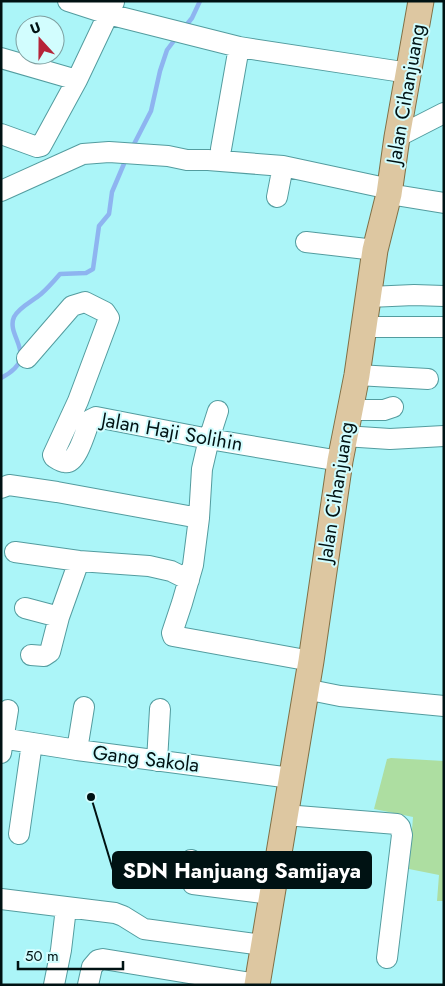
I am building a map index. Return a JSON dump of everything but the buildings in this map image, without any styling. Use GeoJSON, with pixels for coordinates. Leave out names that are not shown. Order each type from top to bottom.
{"type":"FeatureCollection","features":[{"type":"Feature","properties":{"kind":"main road","name":"Jalan Cihanjuang"},"geometry":{"type":"LineString","coordinates":[[257,984],[311,661],[344,436],[357,375],[375,250],[389,191],[421,1]]}},
{"type":"Feature","properties":{"kind":"street"},"geometry":{"type":"LineString","coordinates":[[68,1],[111,8],[239,47],[409,73]]}},
{"type":"Feature","properties":{"kind":"street"},"geometry":{"type":"LineString","coordinates":[[1,134],[37,147],[41,146],[77,80],[111,8]]}},
{"type":"Feature","properties":{"kind":"street"},"geometry":{"type":"LineString","coordinates":[[221,149],[239,47]]}},
{"type":"Feature","properties":{"kind":"street"},"geometry":{"type":"LineString","coordinates":[[1,58],[77,80]]}},
{"type":"Feature","properties":{"kind":"street"},"geometry":{"type":"LineString","coordinates":[[397,137],[444,113]]}},
{"type":"Feature","properties":{"kind":"street"},"geometry":{"type":"LineString","coordinates":[[1,191],[83,154],[109,152],[168,156],[187,160],[282,166],[444,203]]}},
{"type":"Feature","properties":{"kind":"street"},"geometry":{"type":"LineString","coordinates":[[276,197],[282,166]]}},
{"type":"Feature","properties":{"kind":"street"},"geometry":{"type":"LineString","coordinates":[[306,242],[375,250]]}},
{"type":"Feature","properties":{"kind":"street"},"geometry":{"type":"LineString","coordinates":[[369,297],[444,296]]}},
{"type":"Feature","properties":{"kind":"street","name":"Jalan Haji Solihin"},"geometry":{"type":"LineString","coordinates":[[26,358],[72,306],[85,302],[105,312],[108,318],[78,402],[53,454],[54,457],[65,462],[69,462],[77,454],[90,420],[96,417],[209,439],[340,461]]}},
{"type":"Feature","properties":{"kind":"street"},"geometry":{"type":"LineString","coordinates":[[363,327],[444,327]]}},
{"type":"Feature","properties":{"kind":"street"},"geometry":{"type":"LineString","coordinates":[[357,375],[428,379]]}},
{"type":"Feature","properties":{"kind":"street"},"geometry":{"type":"LineString","coordinates":[[350,410],[384,410],[393,407]]}},
{"type":"Feature","properties":{"kind":"street"},"geometry":{"type":"LineString","coordinates":[[218,411],[202,469],[199,518],[192,565],[172,633],[173,636],[311,661]]}},
{"type":"Feature","properties":{"kind":"street"},"geometry":{"type":"LineString","coordinates":[[344,436],[390,439],[444,436]]}},
{"type":"Feature","properties":{"kind":"street"},"geometry":{"type":"LineString","coordinates":[[1,488],[9,485],[57,492],[199,518]]}},
{"type":"Feature","properties":{"kind":"street"},"geometry":{"type":"LineString","coordinates":[[15,552],[79,561],[149,566],[171,571],[189,580]]}},
{"type":"Feature","properties":{"kind":"street"},"geometry":{"type":"LineString","coordinates":[[31,655],[44,656],[50,652],[59,617],[79,561]]}},
{"type":"Feature","properties":{"kind":"street"},"geometry":{"type":"LineString","coordinates":[[25,608],[59,617]]}},
{"type":"Feature","properties":{"kind":"street"},"geometry":{"type":"LineString","coordinates":[[305,689],[340,696],[444,706]]}},
{"type":"Feature","properties":{"kind":"street"},"geometry":{"type":"LineString","coordinates":[[76,750],[84,707]]}},
{"type":"Feature","properties":{"kind":"street"},"geometry":{"type":"LineString","coordinates":[[158,761],[160,709]]}},
{"type":"Feature","properties":{"kind":"street"},"geometry":{"type":"LineString","coordinates":[[2,743],[8,710]]}},
{"type":"Feature","properties":{"kind":"street","name":"Gang Sakola"},"geometry":{"type":"LineString","coordinates":[[2,743],[32,743],[291,778]]}},
{"type":"Feature","properties":{"kind":"street"},"geometry":{"type":"LineString","coordinates":[[19,834],[32,743]]}},
{"type":"Feature","properties":{"kind":"street"},"geometry":{"type":"LineString","coordinates":[[285,815],[397,824],[400,826],[402,835],[388,958]]}},
{"type":"Feature","properties":{"kind":"street"},"geometry":{"type":"LineString","coordinates":[[191,860],[189,876],[193,884],[271,894]]}},
{"type":"Feature","properties":{"kind":"street"},"geometry":{"type":"LineString","coordinates":[[1,899],[115,913],[124,916],[144,929],[263,945]]}},
{"type":"Feature","properties":{"kind":"street"},"geometry":{"type":"LineString","coordinates":[[54,985],[61,950],[66,908]]}},
{"type":"Feature","properties":{"kind":"street"},"geometry":{"type":"LineString","coordinates":[[88,985],[92,968],[98,960],[103,959],[257,984]]}},
{"type":"Feature","properties":{"kind":"green space"},"geometry":{"type":"Polygon","coordinates":[[[387,759],[444,761],[444,901],[437,901],[439,875],[409,869],[413,817],[374,809],[387,759]]]}},
{"type":"Feature","properties":{"kind":"waterway"},"geometry":{"type":"LineString","coordinates":[[184,28],[192,18],[200,1]]}},
{"type":"Feature","properties":{"kind":"waterway"},"geometry":{"type":"LineString","coordinates":[[132,148],[151,111],[167,50],[176,38]]}},
{"type":"Feature","properties":{"kind":"waterway"},"geometry":{"type":"LineString","coordinates":[[1,378],[13,370],[19,362],[21,355],[13,325],[16,313],[44,292],[60,274],[86,273],[93,269],[99,226],[109,214],[112,192],[126,159]]}},
{"type":"Feature","properties":{"kind":"place","name":"SDN Hanjuang Samijaya"},"geometry":{"type":"Point","coordinates":[91,797]}}]}
